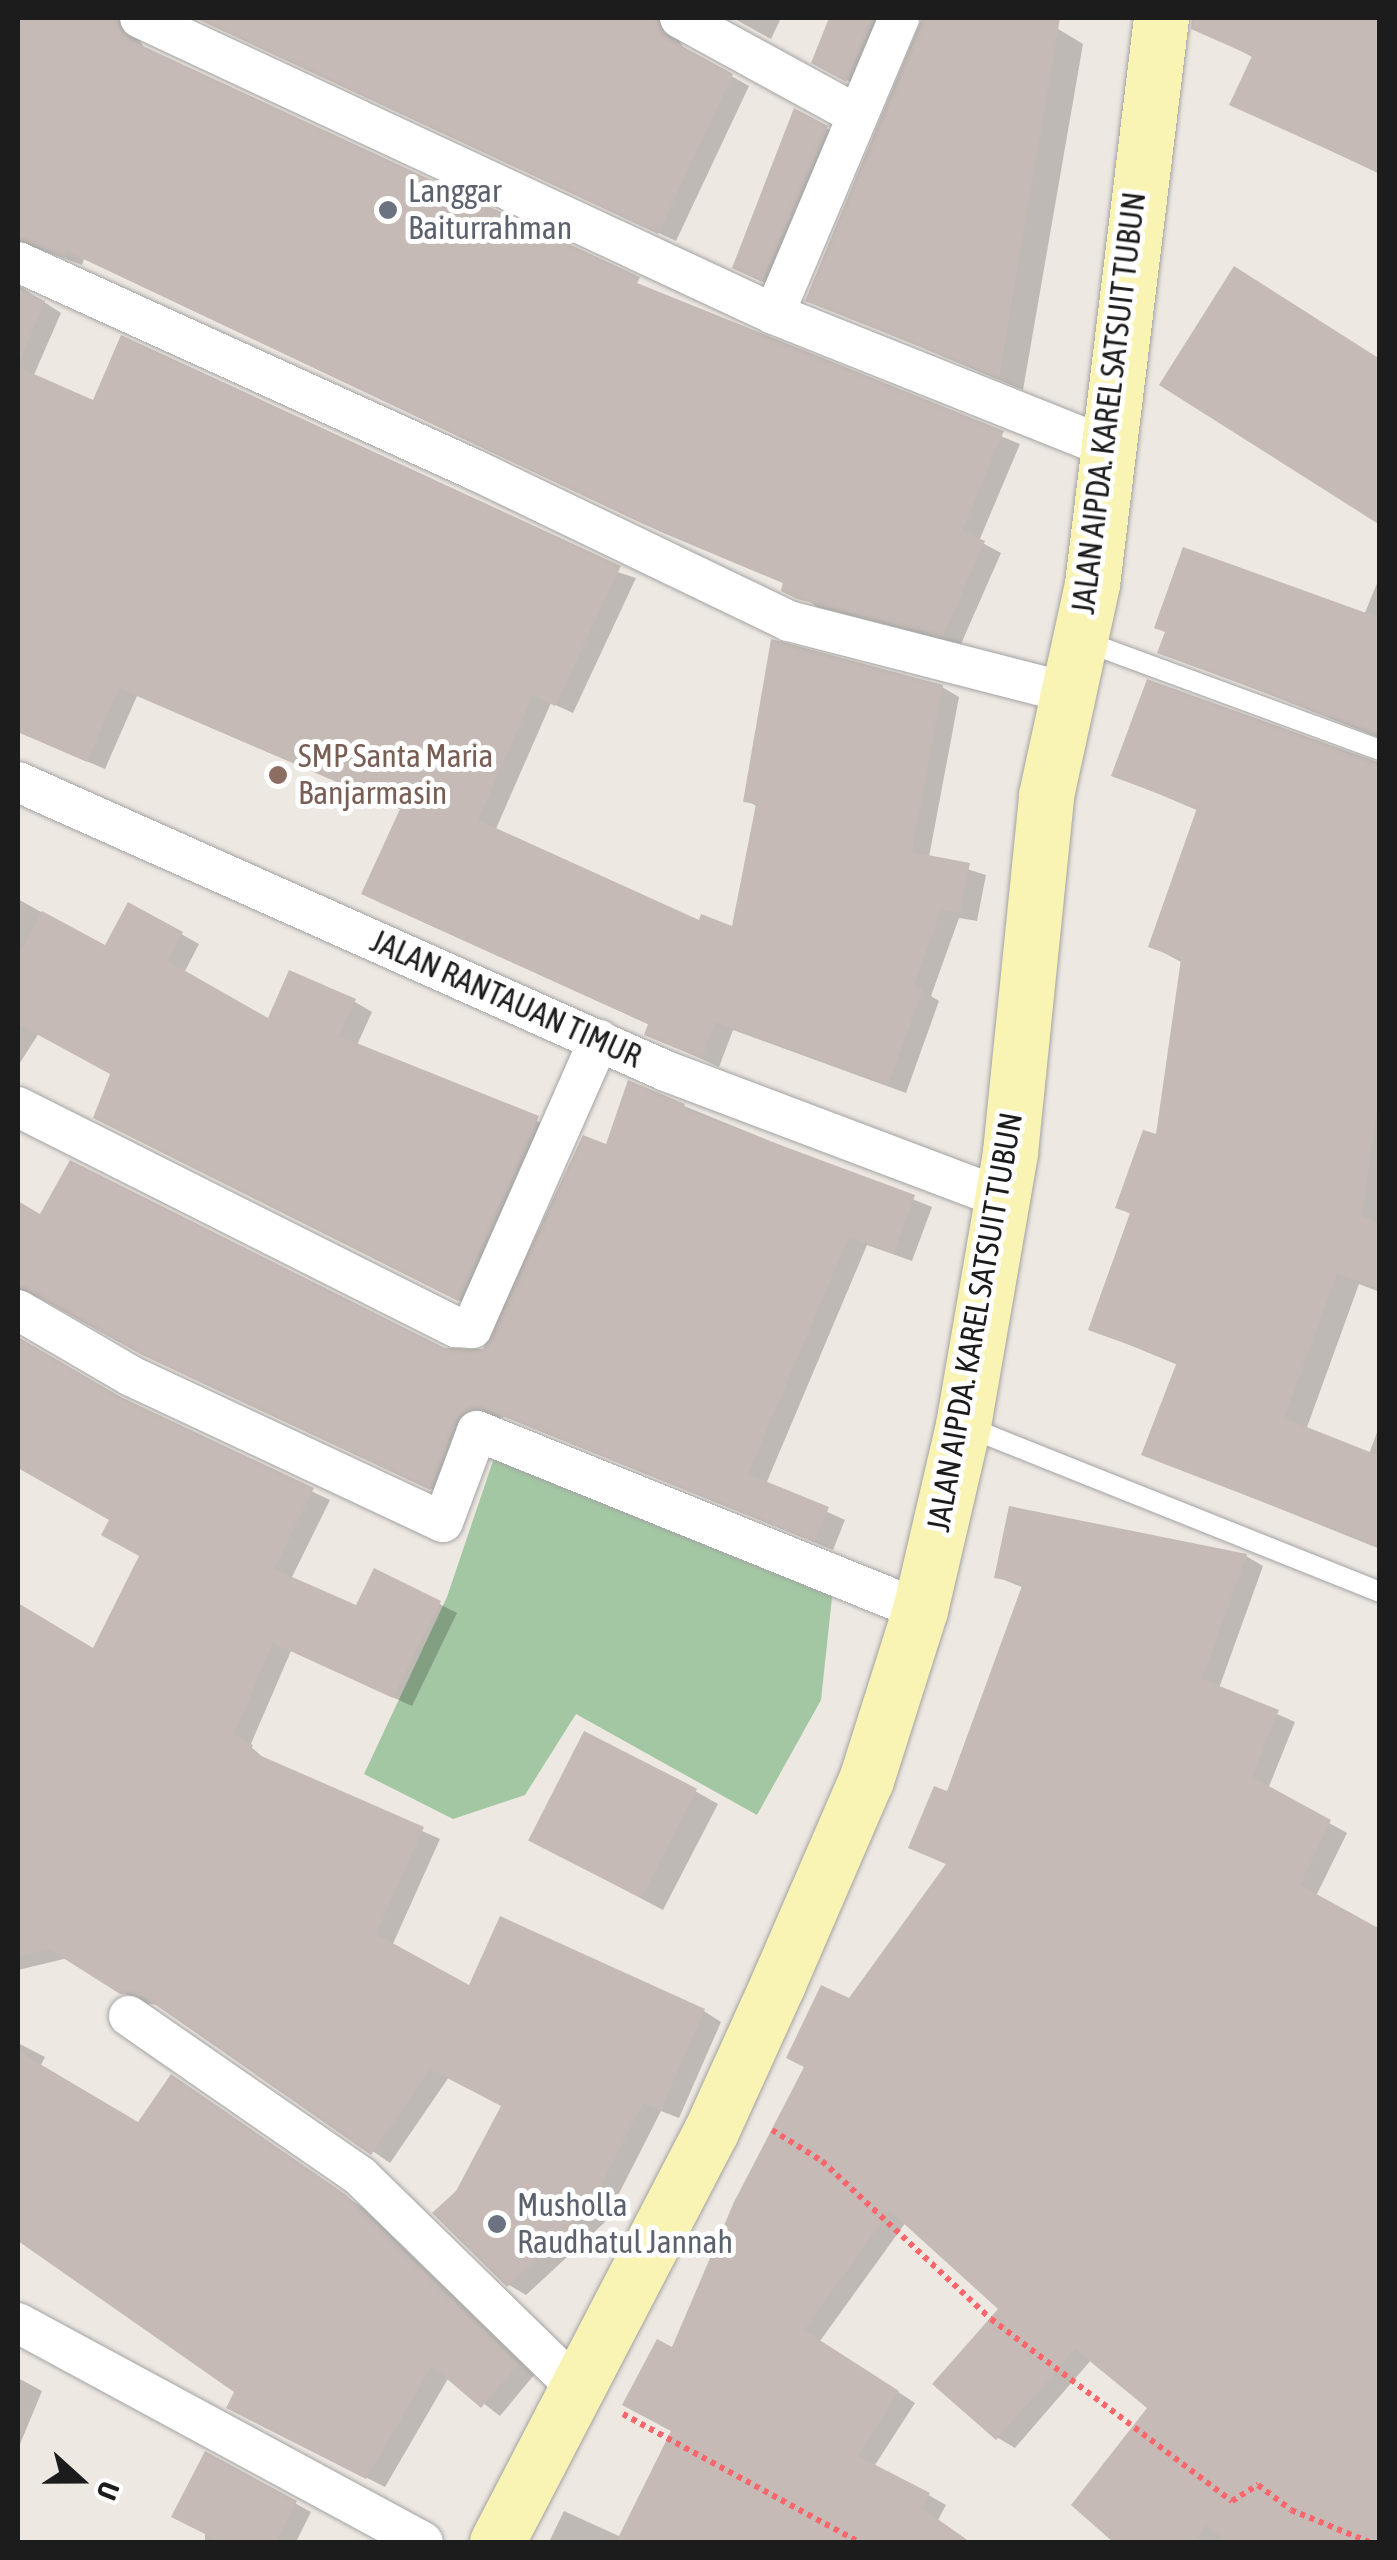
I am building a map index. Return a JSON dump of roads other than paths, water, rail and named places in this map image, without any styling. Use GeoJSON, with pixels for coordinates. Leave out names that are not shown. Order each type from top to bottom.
{"type":"FeatureCollection","features":[{"type":"Feature","properties":{"kind":"main road","name":"JALAN AIPDA. KAREL SATSUIT TUBUN"},"geometry":{"type":"LineString","coordinates":[[498,2542],[724,2100],[866,1780],[920,1610],[963,1425],[1002,1198],[1046,795],[1078,639],[1109,448],[1158,19]]}},
{"type":"Feature","properties":{"kind":"street"},"geometry":{"type":"LineString","coordinates":[[140,18],[774,314],[1109,448]]}},
{"type":"Feature","properties":{"kind":"street"},"geometry":{"type":"LineString","coordinates":[[680,18],[857,115]]}},
{"type":"Feature","properties":{"kind":"street"},"geometry":{"type":"LineString","coordinates":[[774,314],[899,18]]}},
{"type":"Feature","properties":{"kind":"street"},"geometry":{"type":"LineString","coordinates":[[18,262],[476,470],[789,622],[1066,692]]}},
{"type":"Feature","properties":{"kind":"street","name":"JALAN RANTAUAN TIMUR"},"geometry":{"type":"LineString","coordinates":[[18,782],[599,1040],[1002,1198]]}},
{"type":"Feature","properties":{"kind":"street"},"geometry":{"type":"LineString","coordinates":[[18,1107],[438,1319],[472,1328],[599,1040]]}},
{"type":"Feature","properties":{"kind":"street"},"geometry":{"type":"LineString","coordinates":[[18,1310],[131,1376],[443,1522],[477,1431],[920,1610]]}},
{"type":"Feature","properties":{"kind":"street"},"geometry":{"type":"LineString","coordinates":[[129,2016],[360,2176],[578,2389]]}},
{"type":"Feature","properties":{"kind":"street"},"geometry":{"type":"LineString","coordinates":[[18,2323],[423,2542]]}},
{"type":"Feature","properties":{"kind":"lane"},"geometry":{"type":"LineString","coordinates":[[1078,639],[1380,750]]}},
{"type":"Feature","properties":{"kind":"lane"},"geometry":{"type":"LineString","coordinates":[[963,1425],[1380,1592]]}},
{"type":"Feature","properties":{"kind":"place","name":"Langgar Baiturrahman"},"geometry":{"type":"Point","coordinates":[388,210]}},
{"type":"Feature","properties":{"kind":"place","name":"SMP Santa Maria Banjarmasin"},"geometry":{"type":"Point","coordinates":[278,775]}},
{"type":"Feature","properties":{"kind":"place","name":"Musholla Raudhatul Jannah"},"geometry":{"type":"Point","coordinates":[497,2224]}}]}
